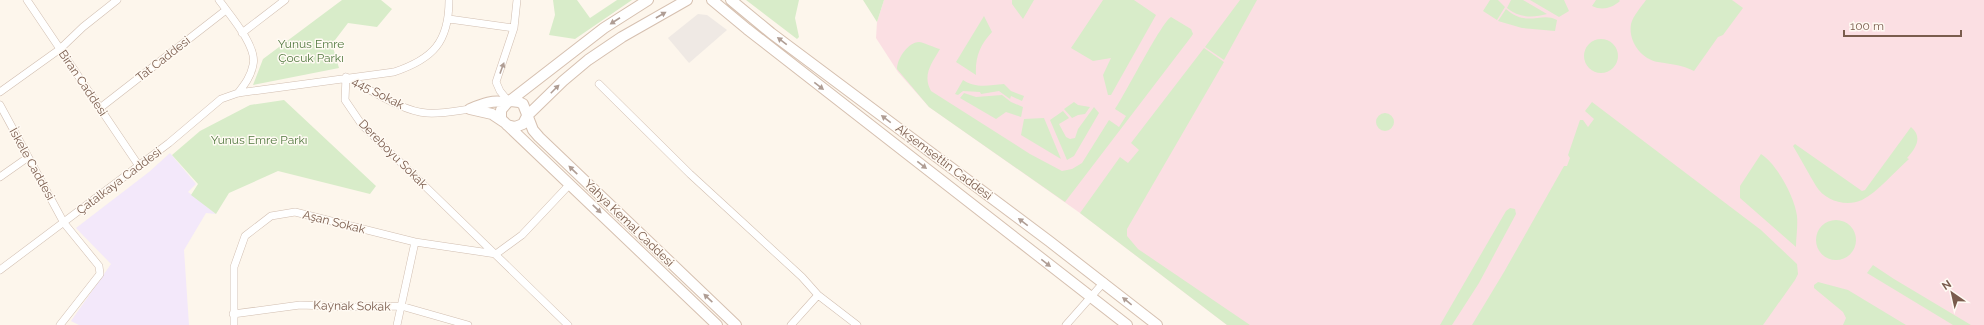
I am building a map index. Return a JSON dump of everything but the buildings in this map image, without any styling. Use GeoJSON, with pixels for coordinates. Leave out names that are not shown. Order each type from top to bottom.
{"type":"FeatureCollection","features":[{"type":"Feature","properties":{"kind":"main road"},"geometry":{"type":"LineString","coordinates":[[648,0],[575,50],[509,102],[501,110],[501,118],[505,124],[515,127],[519,126],[526,120],[527,116],[563,81],[588,60],[622,37],[687,0]]}},
{"type":"Feature","properties":{"kind":"main road","name":"Akşemsettin Caddesi"},"geometry":{"type":"LineString","coordinates":[[712,0],[747,30],[1090,298],[1127,325]]}},
{"type":"Feature","properties":{"kind":"main road","name":"Akşemsettin Caddesi"},"geometry":{"type":"LineString","coordinates":[[731,0],[777,38],[1104,282],[1157,325]]}},
{"type":"Feature","properties":{"kind":"main road","name":"445 Sokak"},"geometry":{"type":"LineString","coordinates":[[470,109],[485,103],[498,101],[509,102]]}},
{"type":"Feature","properties":{"kind":"main road"},"geometry":{"type":"LineString","coordinates":[[509,102],[523,104],[526,108],[527,116]]}},
{"type":"Feature","properties":{"kind":"main road","name":"445 Sokak"},"geometry":{"type":"LineString","coordinates":[[470,109],[492,114],[505,124]]}},
{"type":"Feature","properties":{"kind":"main road","name":"Yahya Kemal Caddesi"},"geometry":{"type":"LineString","coordinates":[[527,116],[533,130],[539,137],[736,325]]}},
{"type":"Feature","properties":{"kind":"main road","name":"Yahya Kemal Caddesi"},"geometry":{"type":"LineString","coordinates":[[505,124],[717,325]]}},
{"type":"Feature","properties":{"kind":"street","name":"Biran Caddesi"},"geometry":{"type":"LineString","coordinates":[[27,0],[139,166]]}},
{"type":"Feature","properties":{"kind":"street"},"geometry":{"type":"LineString","coordinates":[[0,92],[60,50],[83,27],[117,0]]}},
{"type":"Feature","properties":{"kind":"street"},"geometry":{"type":"LineString","coordinates":[[218,0],[251,48],[254,64],[248,80],[238,93]]}},
{"type":"Feature","properties":{"kind":"street"},"geometry":{"type":"LineString","coordinates":[[242,33],[285,0]]}},
{"type":"Feature","properties":{"kind":"street"},"geometry":{"type":"LineString","coordinates":[[346,77],[394,72],[413,66],[426,57],[437,45],[449,19],[449,0]]}},
{"type":"Feature","properties":{"kind":"street"},"geometry":{"type":"LineString","coordinates":[[509,102],[500,91],[496,82],[514,28],[516,0]]}},
{"type":"Feature","properties":{"kind":"street","name":"Tat Caddesi"},"geometry":{"type":"LineString","coordinates":[[100,108],[226,10]]}},
{"type":"Feature","properties":{"kind":"street"},"geometry":{"type":"LineString","coordinates":[[449,19],[514,28]]}},
{"type":"Feature","properties":{"kind":"street","name":"445 Sokak"},"geometry":{"type":"LineString","coordinates":[[238,93],[346,77],[405,108],[412,110],[426,113],[470,109]]}},
{"type":"Feature","properties":{"kind":"street","name":"Dereboyu Sokak"},"geometry":{"type":"LineString","coordinates":[[346,77],[345,100],[362,125],[568,325]]}},
{"type":"Feature","properties":{"kind":"street"},"geometry":{"type":"LineString","coordinates":[[599,84],[690,174],[802,277],[818,294],[857,325]]}},
{"type":"Feature","properties":{"kind":"street","name":"Çatalkaya Caddesi"},"geometry":{"type":"LineString","coordinates":[[0,270],[139,166],[222,99],[238,93]]}},
{"type":"Feature","properties":{"kind":"street","name":"İskele Caddesi"},"geometry":{"type":"LineString","coordinates":[[0,105],[27,158],[64,223],[99,266],[100,274],[60,325]]}},
{"type":"Feature","properties":{"kind":"street"},"geometry":{"type":"LineString","coordinates":[[0,177],[27,158]]}},
{"type":"Feature","properties":{"kind":"street"},"geometry":{"type":"LineString","coordinates":[[496,254],[522,235],[570,184]]}},
{"type":"Feature","properties":{"kind":"street","name":"Aşan Sokak"},"geometry":{"type":"LineString","coordinates":[[234,325],[234,268],[245,236],[271,216],[295,212],[415,242],[496,254]]}},
{"type":"Feature","properties":{"kind":"street"},"geometry":{"type":"LineString","coordinates":[[397,325],[415,242]]}},
{"type":"Feature","properties":{"kind":"street"},"geometry":{"type":"LineString","coordinates":[[1066,325],[1104,282]]}},
{"type":"Feature","properties":{"kind":"street"},"geometry":{"type":"LineString","coordinates":[[791,325],[818,294]]}},
{"type":"Feature","properties":{"kind":"street","name":"Kaynak Sokak"},"geometry":{"type":"LineString","coordinates":[[233,314],[300,305],[356,307],[400,306],[468,325]]}},
{"type":"Feature","properties":{"kind":"shaded area"},"geometry":{"type":"Polygon","coordinates":[[[884,0],[1984,0],[1984,325],[1227,325],[1080,213],[929,107],[898,72],[876,38],[877,22],[884,0]]]}},
{"type":"Feature","properties":{"kind":"shaded area"},"geometry":{"type":"Polygon","coordinates":[[[698,14],[707,15],[727,30],[689,63],[668,38],[698,14]]]}},
{"type":"Feature","properties":{"kind":"shaded area"},"geometry":{"type":"Polygon","coordinates":[[[170,153],[196,184],[188,192],[216,214],[206,213],[184,250],[189,325],[79,325],[71,321],[111,264],[76,228],[149,172],[170,153]]]}},
{"type":"Feature","properties":{"kind":"green space","name":"Yunus Emre Çocuk Parkı"},"geometry":{"type":"Polygon","coordinates":[[[342,0],[381,0],[392,9],[377,27],[348,23],[332,44],[339,68],[253,85],[263,59],[342,0]]]}},
{"type":"Feature","properties":{"kind":"green space"},"geometry":{"type":"Polygon","coordinates":[[[553,0],[577,0],[590,18],[617,0],[632,0],[575,39],[549,35],[555,15],[553,0]]]}},
{"type":"Feature","properties":{"kind":"green space"},"geometry":{"type":"Polygon","coordinates":[[[746,0],[799,0],[795,18],[799,37],[797,39],[746,0]]]}},
{"type":"Feature","properties":{"kind":"green space"},"geometry":{"type":"Polygon","coordinates":[[[863,0],[884,0],[877,22],[863,0]]]}},
{"type":"Feature","properties":{"kind":"green space"},"geometry":{"type":"Polygon","coordinates":[[[1012,0],[1034,0],[1023,19],[1012,4],[1012,0]]]}},
{"type":"Feature","properties":{"kind":"green space"},"geometry":{"type":"Polygon","coordinates":[[[1103,0],[1134,0],[1156,15],[1111,95],[1108,95],[1103,75],[1111,58],[1093,61],[1071,48],[1103,0]]]}},
{"type":"Feature","properties":{"kind":"green space"},"geometry":{"type":"Polygon","coordinates":[[[1240,0],[1257,0],[1224,60],[1205,47],[1240,0]]]}},
{"type":"Feature","properties":{"kind":"green space"},"geometry":{"type":"Polygon","coordinates":[[[1490,0],[1498,0],[1505,7],[1497,20],[1483,11],[1490,0]]]}},
{"type":"Feature","properties":{"kind":"green space"},"geometry":{"type":"Polygon","coordinates":[[[1511,0],[1523,0],[1547,14],[1526,16],[1516,14],[1507,8],[1511,0]]]}},
{"type":"Feature","properties":{"kind":"green space"},"geometry":{"type":"Polygon","coordinates":[[[1530,0],[1564,0],[1569,11],[1559,17],[1530,0]]]}},
{"type":"Feature","properties":{"kind":"green space"},"geometry":{"type":"Polygon","coordinates":[[[1596,0],[1620,1],[1610,7],[1596,8],[1592,6],[1596,0]]]}},
{"type":"Feature","properties":{"kind":"green space"},"geometry":{"type":"Polygon","coordinates":[[[1646,0],[1732,0],[1743,8],[1723,35],[1718,37],[1694,71],[1681,66],[1652,60],[1641,53],[1637,48],[1632,37],[1631,24],[1635,15],[1646,0]]]}},
{"type":"Feature","properties":{"kind":"green space"},"geometry":{"type":"Polygon","coordinates":[[[1506,9],[1514,15],[1521,17],[1545,17],[1557,20],[1555,31],[1522,28],[1498,21],[1506,9]]]}},
{"type":"Feature","properties":{"kind":"green space"},"geometry":{"type":"Polygon","coordinates":[[[984,16],[992,32],[981,47],[977,57],[976,75],[956,62],[984,16]]]}},
{"type":"Feature","properties":{"kind":"green space"},"geometry":{"type":"Polygon","coordinates":[[[1171,17],[1191,29],[1193,34],[1065,202],[929,107],[897,69],[901,56],[907,48],[915,43],[921,42],[940,49],[929,69],[927,80],[931,91],[1030,154],[1062,171],[1072,169],[1082,163],[1109,120],[1119,127],[1126,116],[1115,109],[1166,22],[1171,17]]]}},
{"type":"Feature","properties":{"kind":"green space"},"geometry":{"type":"Polygon","coordinates":[[[1598,39],[1604,39],[1613,44],[1617,50],[1617,62],[1613,68],[1604,73],[1598,73],[1589,68],[1584,59],[1584,53],[1589,44],[1598,39]]]}},
{"type":"Feature","properties":{"kind":"green space"},"geometry":{"type":"Polygon","coordinates":[[[1204,48],[1224,62],[1127,229],[1127,236],[1138,249],[1250,325],[1227,325],[1080,213],[1120,157],[1128,163],[1139,150],[1131,143],[1204,48]]]}},
{"type":"Feature","properties":{"kind":"green space"},"geometry":{"type":"Polygon","coordinates":[[[963,80],[973,85],[988,86],[1004,84],[1011,91],[1024,96],[1022,101],[1011,96],[1010,99],[999,91],[981,94],[980,92],[963,91],[958,95],[955,94],[963,80]]]}},
{"type":"Feature","properties":{"kind":"green space"},"geometry":{"type":"Polygon","coordinates":[[[964,93],[976,97],[1002,95],[1011,102],[1023,107],[1021,117],[1006,112],[996,119],[960,98],[964,93]]]}},
{"type":"Feature","properties":{"kind":"green space","name":"Yunus Emre Parkı"},"geometry":{"type":"Polygon","coordinates":[[[284,100],[376,186],[370,194],[278,171],[229,193],[216,214],[191,195],[198,184],[172,155],[200,131],[250,105],[284,100]]]}},
{"type":"Feature","properties":{"kind":"green space"},"geometry":{"type":"Polygon","coordinates":[[[1074,102],[1078,105],[1090,107],[1085,114],[1072,118],[1064,109],[1074,102]]]}},
{"type":"Feature","properties":{"kind":"green space"},"geometry":{"type":"Polygon","coordinates":[[[1592,102],[1761,230],[1797,264],[1798,274],[1795,280],[1763,325],[1472,325],[1564,166],[1567,166],[1570,158],[1568,155],[1580,120],[1583,120],[1588,127],[1594,119],[1585,111],[1592,102]]]}},
{"type":"Feature","properties":{"kind":"green space"},"geometry":{"type":"Polygon","coordinates":[[[1094,107],[1099,113],[1074,156],[1067,160],[1050,120],[1063,111],[1069,118],[1059,124],[1066,137],[1070,139],[1075,138],[1078,129],[1094,107]]]}},
{"type":"Feature","properties":{"kind":"green space"},"geometry":{"type":"Polygon","coordinates":[[[1385,113],[1391,116],[1394,122],[1391,128],[1385,131],[1379,128],[1376,122],[1379,116],[1385,113]]]}},
{"type":"Feature","properties":{"kind":"green space"},"geometry":{"type":"Polygon","coordinates":[[[1044,118],[1061,159],[1021,135],[1024,119],[1044,118]]]}},
{"type":"Feature","properties":{"kind":"green space"},"geometry":{"type":"Polygon","coordinates":[[[1911,127],[1917,135],[1917,142],[1907,158],[1909,159],[1874,192],[1856,202],[1843,203],[1825,196],[1816,186],[1793,146],[1795,144],[1862,191],[1865,190],[1911,127]]]}},
{"type":"Feature","properties":{"kind":"green space"},"geometry":{"type":"Polygon","coordinates":[[[1761,154],[1779,173],[1793,200],[1797,216],[1796,247],[1740,198],[1740,186],[1761,154]]]}},
{"type":"Feature","properties":{"kind":"green space"},"geometry":{"type":"Polygon","coordinates":[[[1510,208],[1515,209],[1516,214],[1479,283],[1452,325],[1440,325],[1506,211],[1510,208]]]}},
{"type":"Feature","properties":{"kind":"green space"},"geometry":{"type":"Polygon","coordinates":[[[1832,220],[1840,220],[1847,223],[1853,229],[1856,240],[1853,251],[1847,257],[1840,260],[1832,260],[1825,257],[1819,251],[1816,244],[1816,236],[1819,229],[1825,223],[1832,220]]]}},
{"type":"Feature","properties":{"kind":"green space"},"geometry":{"type":"Polygon","coordinates":[[[1873,265],[1971,325],[1953,325],[1867,273],[1873,265]]]}},
{"type":"Feature","properties":{"kind":"green space"},"geometry":{"type":"Polygon","coordinates":[[[1818,282],[1848,290],[1906,325],[1843,325],[1846,318],[1843,312],[1814,288],[1814,285],[1818,282]]]}}]}
